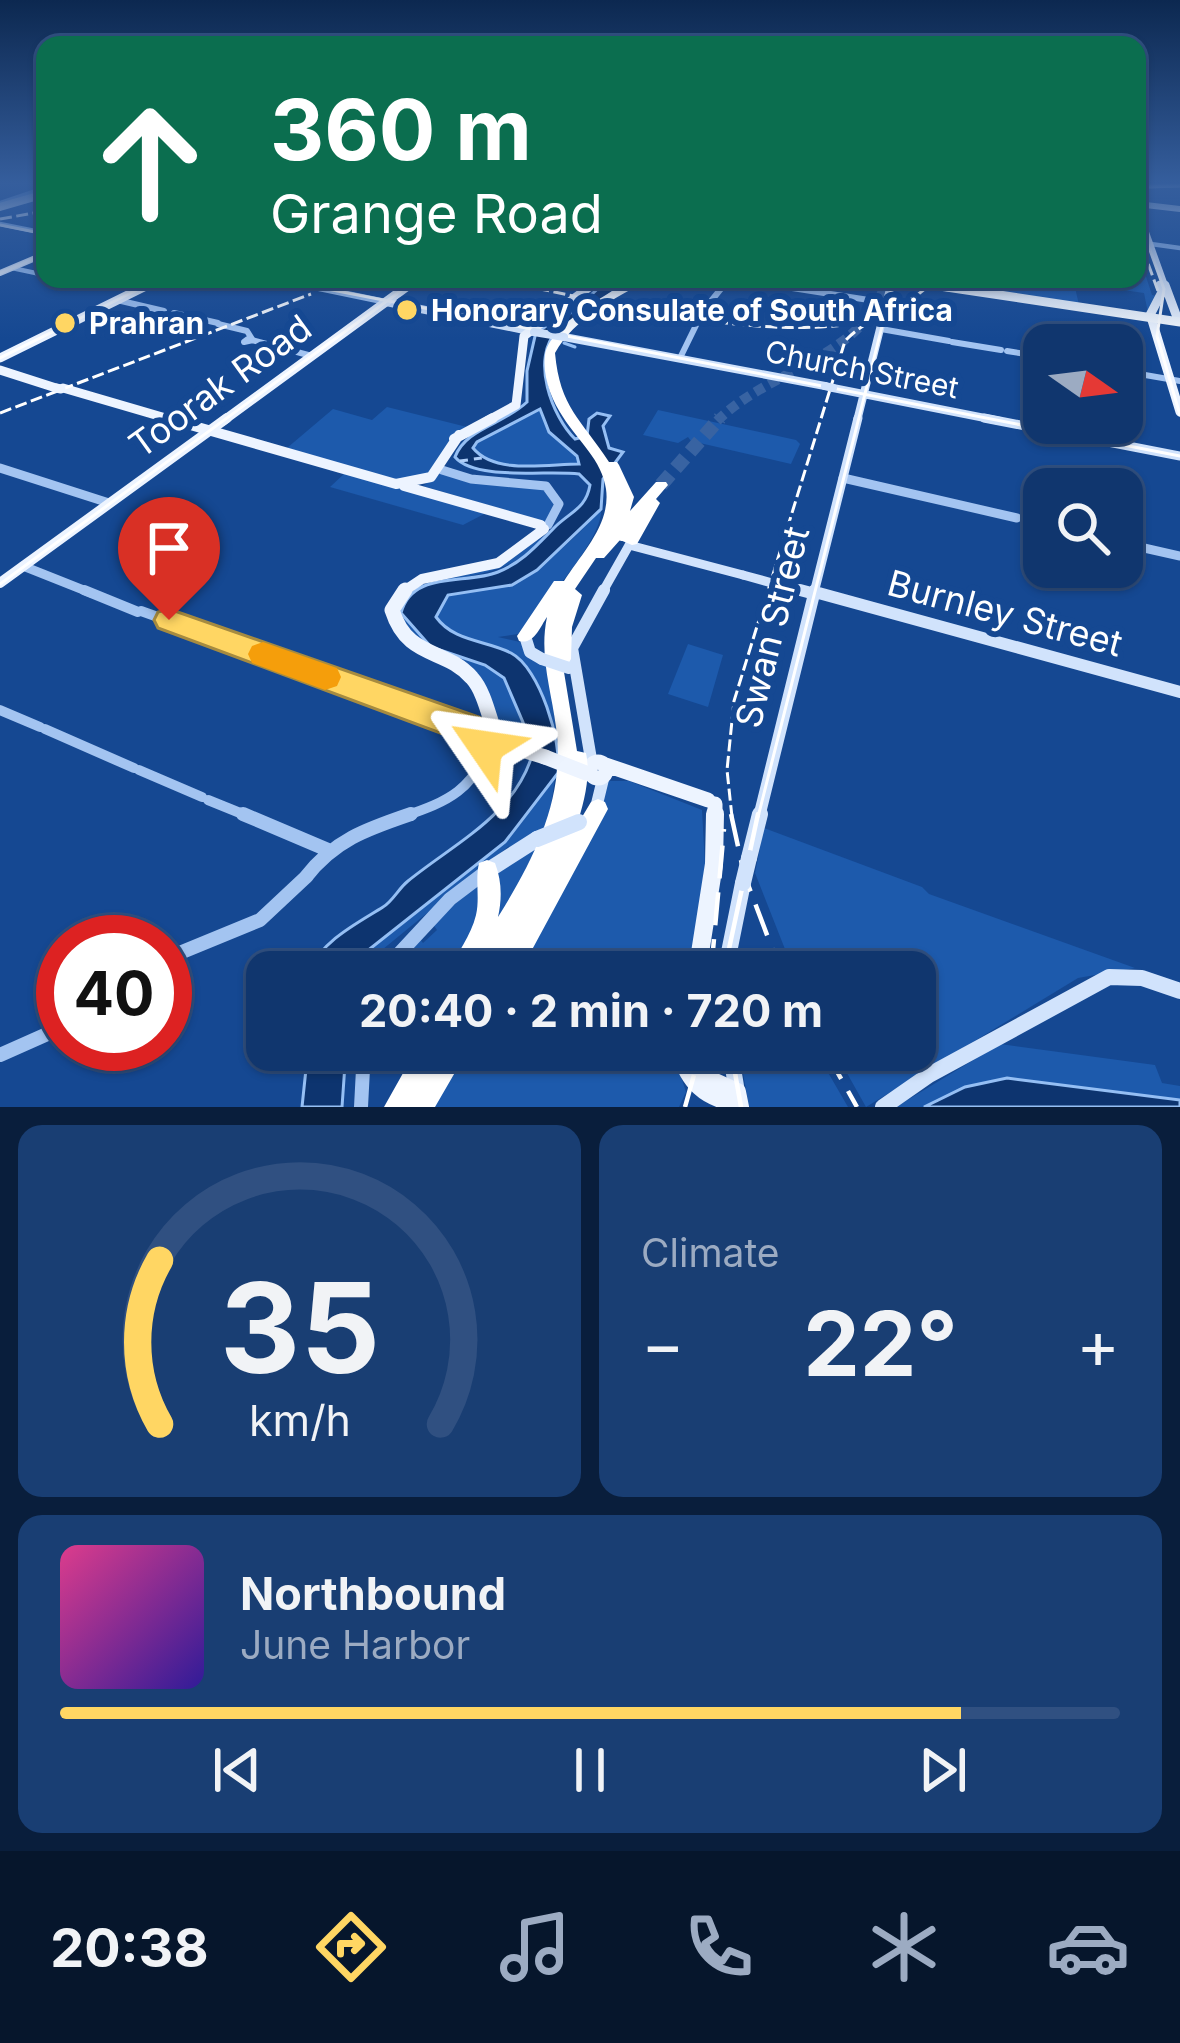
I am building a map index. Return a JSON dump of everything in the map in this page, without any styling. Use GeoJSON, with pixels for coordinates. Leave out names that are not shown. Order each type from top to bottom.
{"type":"FeatureCollection","features":[{"type":"Feature","properties":{"kind":"highway"},"geometry":{"type":"LineString","coordinates":[[622,288],[554,343],[551,375],[567,415],[614,475],[614,501],[628,536]]}},
{"type":"Feature","properties":{"kind":"highway"},"geometry":{"type":"LineString","coordinates":[[572,666],[560,632],[567,602],[616,518],[620,494],[598,450],[567,415],[554,351],[566,333],[628,288]]}},
{"type":"Feature","properties":{"kind":"highway"},"geometry":{"type":"LineString","coordinates":[[976,288],[1136,314],[1158,310],[1177,321]]}},
{"type":"Feature","properties":{"kind":"highway"},"geometry":{"type":"LineString","coordinates":[[570,338],[592,314]]}},
{"type":"Feature","properties":{"kind":"highway"},"geometry":{"type":"LineString","coordinates":[[504,951],[552,866],[577,786],[578,741],[566,617],[580,582],[663,486],[645,518],[628,536],[532,649]]}},
{"type":"Feature","properties":{"kind":"highway"},"geometry":{"type":"LineString","coordinates":[[490,951],[526,891],[561,811],[568,748],[552,656],[554,622],[566,591],[628,536]]}},
{"type":"Feature","properties":{"kind":"highway"},"geometry":{"type":"LineString","coordinates":[[518,951],[585,819]]}},
{"type":"Feature","properties":{"kind":"highway"},"geometry":{"type":"LineString","coordinates":[[471,951],[484,927],[485,882]]}},
{"type":"Feature","properties":{"kind":"highway"},"geometry":{"type":"LineString","coordinates":[[394,1107],[409,1071]]}},
{"type":"Feature","properties":{"kind":"highway"},"geometry":{"type":"LineString","coordinates":[[394,1107],[417,1071]]}},
{"type":"Feature","properties":{"kind":"highway"},"geometry":{"type":"LineString","coordinates":[[417,1107],[438,1071]]}},
{"type":"Feature","properties":{"kind":"main road"},"geometry":{"type":"LineString","coordinates":[[1146,244],[1158,271],[1158,310],[1179,409]]}},
{"type":"Feature","properties":{"kind":"main road"},"geometry":{"type":"LineString","coordinates":[[0,273],[36,258]]}},
{"type":"Feature","properties":{"kind":"main road"},"geometry":{"type":"LineString","coordinates":[[0,358],[141,288]]}},
{"type":"Feature","properties":{"kind":"main road","name":"Toorak Road"},"geometry":{"type":"LineString","coordinates":[[0,583],[405,288]]}},
{"type":"Feature","properties":{"kind":"main road"},"geometry":{"type":"LineString","coordinates":[[416,486],[438,469],[459,435],[516,405],[527,333],[587,288]]}},
{"type":"Feature","properties":{"kind":"main road","name":"Swan Street"},"geometry":{"type":"LineString","coordinates":[[729,951],[742,883],[894,288]]}},
{"type":"Feature","properties":{"kind":"main road","name":"Church Street"},"geometry":{"type":"LineString","coordinates":[[386,302],[1180,456]]}},
{"type":"Feature","properties":{"kind":"main road"},"geometry":{"type":"LineString","coordinates":[[1158,310],[1177,321]]}},
{"type":"Feature","properties":{"kind":"main road"},"geometry":{"type":"LineString","coordinates":[[0,370],[347,473],[416,486],[544,527]]}},
{"type":"Feature","properties":{"kind":"main road"},"geometry":{"type":"LineString","coordinates":[[416,486],[442,473],[459,435]]}},
{"type":"Feature","properties":{"kind":"main road"},"geometry":{"type":"LineString","coordinates":[[544,527],[494,565],[427,578],[406,588],[394,602],[395,624],[415,647],[474,679],[489,736],[593,770],[642,779],[710,807],[714,864],[700,951]]}},
{"type":"Feature","properties":{"kind":"main road"},"geometry":{"type":"LineString","coordinates":[[485,882],[534,841],[585,819],[596,802],[572,650],[628,536]]}},
{"type":"Feature","properties":{"kind":"main road","name":"Burnley Street"},"geometry":{"type":"LineString","coordinates":[[628,536],[743,575],[1180,692]]}},
{"type":"Feature","properties":{"kind":"main road"},"geometry":{"type":"LineString","coordinates":[[532,649],[572,666]]}},
{"type":"Feature","properties":{"kind":"main road"},"geometry":{"type":"LineString","coordinates":[[883,1107],[929,1075],[1109,977],[1142,978],[1180,992]]}},
{"type":"Feature","properties":{"kind":"main road"},"geometry":{"type":"LineString","coordinates":[[688,1071],[690,1079],[728,1096]]}},
{"type":"Feature","properties":{"kind":"street"},"geometry":{"type":"LineString","coordinates":[[1146,244],[1180,248]]}},
{"type":"Feature","properties":{"kind":"street"},"geometry":{"type":"LineString","coordinates":[[11,268],[36,273]]}},
{"type":"Feature","properties":{"kind":"street"},"geometry":{"type":"LineString","coordinates":[[320,288],[386,302]]}},
{"type":"Feature","properties":{"kind":"street"},"geometry":{"type":"LineString","coordinates":[[680,358],[721,288]]}},
{"type":"Feature","properties":{"kind":"street"},"geometry":{"type":"LineString","coordinates":[[799,288],[888,301]]}},
{"type":"Feature","properties":{"kind":"street"},"geometry":{"type":"LineString","coordinates":[[117,300],[218,324],[310,355]]}},
{"type":"Feature","properties":{"kind":"street"},"geometry":{"type":"LineString","coordinates":[[880,329],[1023,354]]}},
{"type":"Feature","properties":{"kind":"street"},"geometry":{"type":"LineString","coordinates":[[0,468],[109,503]]}},
{"type":"Feature","properties":{"kind":"street"},"geometry":{"type":"LineString","coordinates":[[442,473],[542,484],[559,500],[544,527]]}},
{"type":"Feature","properties":{"kind":"street"},"geometry":{"type":"LineString","coordinates":[[843,478],[1023,519]]}},
{"type":"Feature","properties":{"kind":"street"},"geometry":{"type":"LineString","coordinates":[[1143,548],[1180,556]]}},
{"type":"Feature","properties":{"kind":"street"},"geometry":{"type":"LineString","coordinates":[[23,566],[489,736],[484,765],[473,785],[458,797],[357,834],[327,853],[260,920],[192,948]]}},
{"type":"Feature","properties":{"kind":"street"},"geometry":{"type":"LineString","coordinates":[[0,710],[327,853]]}},
{"type":"Feature","properties":{"kind":"street"},"geometry":{"type":"LineString","coordinates":[[402,951],[441,910],[485,882]]}},
{"type":"Feature","properties":{"kind":"street"},"geometry":{"type":"LineString","coordinates":[[0,1054],[36,1039]]}},
{"type":"Feature","properties":{"kind":"street"},"geometry":{"type":"LineString","coordinates":[[361,1107],[363,1071]]}},
{"type":"Feature","properties":{"kind":"shaded area"},"geometry":{"type":"Polygon","coordinates":[[[1146,277],[1152,295],[1157,296],[1148,313],[1144,293],[1109,288],[1146,288],[1146,277]]]}},
{"type":"Feature","properties":{"kind":"shaded area"},"geometry":{"type":"Polygon","coordinates":[[[598,288],[618,288],[558,330],[545,356],[552,403],[575,439],[587,436],[589,419],[597,413],[610,416],[603,426],[609,448],[623,452],[603,479],[601,509],[537,570],[512,585],[448,595],[436,617],[452,631],[522,661],[547,707],[558,773],[505,842],[367,951],[323,951],[483,824],[515,791],[526,771],[534,748],[504,678],[485,665],[431,647],[401,613],[416,590],[442,581],[485,576],[515,563],[585,499],[590,485],[579,474],[495,472],[455,457],[468,439],[527,402],[527,371],[536,332],[574,311],[598,288]],[[540,409],[473,448],[508,465],[579,464],[577,456],[549,432],[540,409]]]}},
{"type":"Feature","properties":{"kind":"shaded area"},"geometry":{"type":"Polygon","coordinates":[[[970,288],[1075,288],[1079,305],[970,288]]]}},
{"type":"Feature","properties":{"kind":"shaded area"},"geometry":{"type":"Polygon","coordinates":[[[387,407],[467,427],[428,474],[400,482],[287,448],[333,409],[372,420],[387,407]]]}},
{"type":"Feature","properties":{"kind":"shaded area"},"geometry":{"type":"Polygon","coordinates":[[[541,409],[549,432],[577,456],[579,464],[507,465],[482,456],[473,447],[477,442],[541,409]]]}},
{"type":"Feature","properties":{"kind":"shaded area"},"geometry":{"type":"Polygon","coordinates":[[[658,410],[800,444],[791,464],[688,437],[678,443],[643,435],[658,410]]]}},
{"type":"Feature","properties":{"kind":"shaded area"},"geometry":{"type":"Polygon","coordinates":[[[443,471],[541,485],[556,499],[546,522],[423,486],[443,471]]]}},
{"type":"Feature","properties":{"kind":"shaded area"},"geometry":{"type":"Polygon","coordinates":[[[345,473],[486,513],[463,525],[330,487],[345,473]]]}},
{"type":"Feature","properties":{"kind":"shaded area"},"geometry":{"type":"Polygon","coordinates":[[[601,509],[592,538],[554,592],[518,634],[498,637],[520,642],[547,663],[560,756],[543,697],[439,623],[436,611],[448,595],[533,568],[567,544],[601,509]]]}},
{"type":"Feature","properties":{"kind":"shaded area"},"geometry":{"type":"Polygon","coordinates":[[[552,531],[505,566],[420,588],[401,613],[432,647],[485,665],[504,678],[534,749],[502,735],[486,691],[429,654],[395,610],[416,586],[499,565],[552,531]]]}},
{"type":"Feature","properties":{"kind":"shaded area"},"geometry":{"type":"Polygon","coordinates":[[[688,644],[723,655],[708,707],[668,694],[688,644]]]}},
{"type":"Feature","properties":{"kind":"shaded area"},"geometry":{"type":"Polygon","coordinates":[[[555,777],[548,828],[504,914],[496,916],[469,951],[407,951],[418,937],[423,943],[437,930],[432,923],[503,864],[509,846],[381,951],[368,951],[505,842],[555,777]]]}},
{"type":"Feature","properties":{"kind":"shaded area"},"geometry":{"type":"Polygon","coordinates":[[[607,781],[629,781],[702,810],[705,865],[692,951],[524,951],[607,781]]]}},
{"type":"Feature","properties":{"kind":"shaded area"},"geometry":{"type":"Polygon","coordinates":[[[764,828],[1135,968],[1078,978],[936,1064],[936,951],[786,951],[755,873],[764,828]]]}},
{"type":"Feature","properties":{"kind":"shaded area"},"geometry":{"type":"Polygon","coordinates":[[[1000,1044],[1155,1065],[1162,1083],[1180,1086],[1180,1100],[1007,1078],[965,1087],[924,1107],[896,1107],[1000,1044]]]}},
{"type":"Feature","properties":{"kind":"shaded area"},"geometry":{"type":"Polygon","coordinates":[[[306,1071],[345,1071],[342,1107],[302,1107],[306,1071]]]}},
{"type":"Feature","properties":{"kind":"shaded area"},"geometry":{"type":"Polygon","coordinates":[[[451,1071],[679,1071],[686,1092],[679,1107],[428,1107],[451,1071]]]}},
{"type":"Feature","properties":{"kind":"shaded area"},"geometry":{"type":"Polygon","coordinates":[[[743,1071],[827,1071],[848,1107],[749,1107],[743,1071]]]}},
{"type":"Feature","properties":{"kind":"shaded area"},"geometry":{"type":"Polygon","coordinates":[[[846,1071],[925,1071],[866,1107],[846,1071]]]}},
{"type":"Feature","properties":{"kind":"shaded area"},"geometry":{"type":"Polygon","coordinates":[[[1007,1078],[1180,1100],[1180,1107],[924,1107],[965,1087],[1007,1078]]]}},
{"type":"Feature","properties":{"kind":"waterway"},"geometry":{"type":"LineString","coordinates":[[564,343],[575,347]]}},
{"type":"Feature","properties":{"kind":"ferry route"},"geometry":{"type":"LineString","coordinates":[[460,461],[482,458]]}},
{"type":"Feature","properties":{"kind":"tunnel"},"geometry":{"type":"LineString","coordinates":[[718,420],[762,388],[835,347],[873,310],[884,288]]}},
{"type":"Feature","properties":{"kind":"tunnel"},"geometry":{"type":"LineString","coordinates":[[661,485],[718,420]]}},
{"type":"Feature","properties":{"kind":"tram line"},"geometry":{"type":"LineString","coordinates":[[1146,239],[1164,289],[1157,336],[1180,415]]}},
{"type":"Feature","properties":{"kind":"tram line"},"geometry":{"type":"LineString","coordinates":[[0,273],[36,258]]}},
{"type":"Feature","properties":{"kind":"tram line"},"geometry":{"type":"LineString","coordinates":[[0,358],[141,288]]}},
{"type":"Feature","properties":{"kind":"tram line"},"geometry":{"type":"LineString","coordinates":[[322,288],[387,301]]}},
{"type":"Feature","properties":{"kind":"tram line"},"geometry":{"type":"LineString","coordinates":[[387,301],[405,288]]}},
{"type":"Feature","properties":{"kind":"tram line"},"geometry":{"type":"LineString","coordinates":[[865,394],[892,288]]}},
{"type":"Feature","properties":{"kind":"tram line"},"geometry":{"type":"LineString","coordinates":[[0,584],[387,301]]}},
{"type":"Feature","properties":{"kind":"tram line"},"geometry":{"type":"LineString","coordinates":[[387,301],[865,394]]}},
{"type":"Feature","properties":{"kind":"tram line"},"geometry":{"type":"LineString","coordinates":[[758,817],[865,394]]}},
{"type":"Feature","properties":{"kind":"tram line"},"geometry":{"type":"LineString","coordinates":[[865,394],[1180,456]]}},
{"type":"Feature","properties":{"kind":"tram line"},"geometry":{"type":"LineString","coordinates":[[729,951],[758,814]]}},
{"type":"Feature","properties":{"kind":"tram line"},"geometry":{"type":"LineString","coordinates":[[735,1071],[741,1107]]}},
{"type":"Feature","properties":{"kind":"railway"},"geometry":{"type":"LineString","coordinates":[[1146,258],[1158,291]]}},
{"type":"Feature","properties":{"kind":"railway"},"geometry":{"type":"LineString","coordinates":[[533,288],[725,323],[819,327],[862,322]]}},
{"type":"Feature","properties":{"kind":"railway"},"geometry":{"type":"LineString","coordinates":[[732,817],[727,770],[734,701],[845,341],[926,288]]}},
{"type":"Feature","properties":{"kind":"railway"},"geometry":{"type":"LineString","coordinates":[[0,413],[311,294]]}},
{"type":"Feature","properties":{"kind":"railway"},"geometry":{"type":"LineString","coordinates":[[731,814],[744,874],[773,951]]}},
{"type":"Feature","properties":{"kind":"railway"},"geometry":{"type":"LineString","coordinates":[[713,951],[724,829]]}},
{"type":"Feature","properties":{"kind":"railway"},"geometry":{"type":"LineString","coordinates":[[685,1107],[695,1071]]}},
{"type":"Feature","properties":{"kind":"railway"},"geometry":{"type":"LineString","coordinates":[[837,1071],[857,1107]]}},
{"type":"Feature","properties":{"kind":"slow traffic"},"geometry":{"type":"LineString","coordinates":[[263,654],[325,677]]}},
{"type":"Feature","properties":{"kind":"place","name":"Honorary Consulate of South Africa"},"geometry":{"type":"Point","coordinates":[407,310]}},
{"type":"Feature","properties":{"kind":"place","name":"Prahran"},"geometry":{"type":"Point","coordinates":[65,323]}},
{"type":"Feature","properties":{"kind":"route"},"geometry":{"type":"LineString","coordinates":[[169,620],[466,728],[485,747]]}}]}
